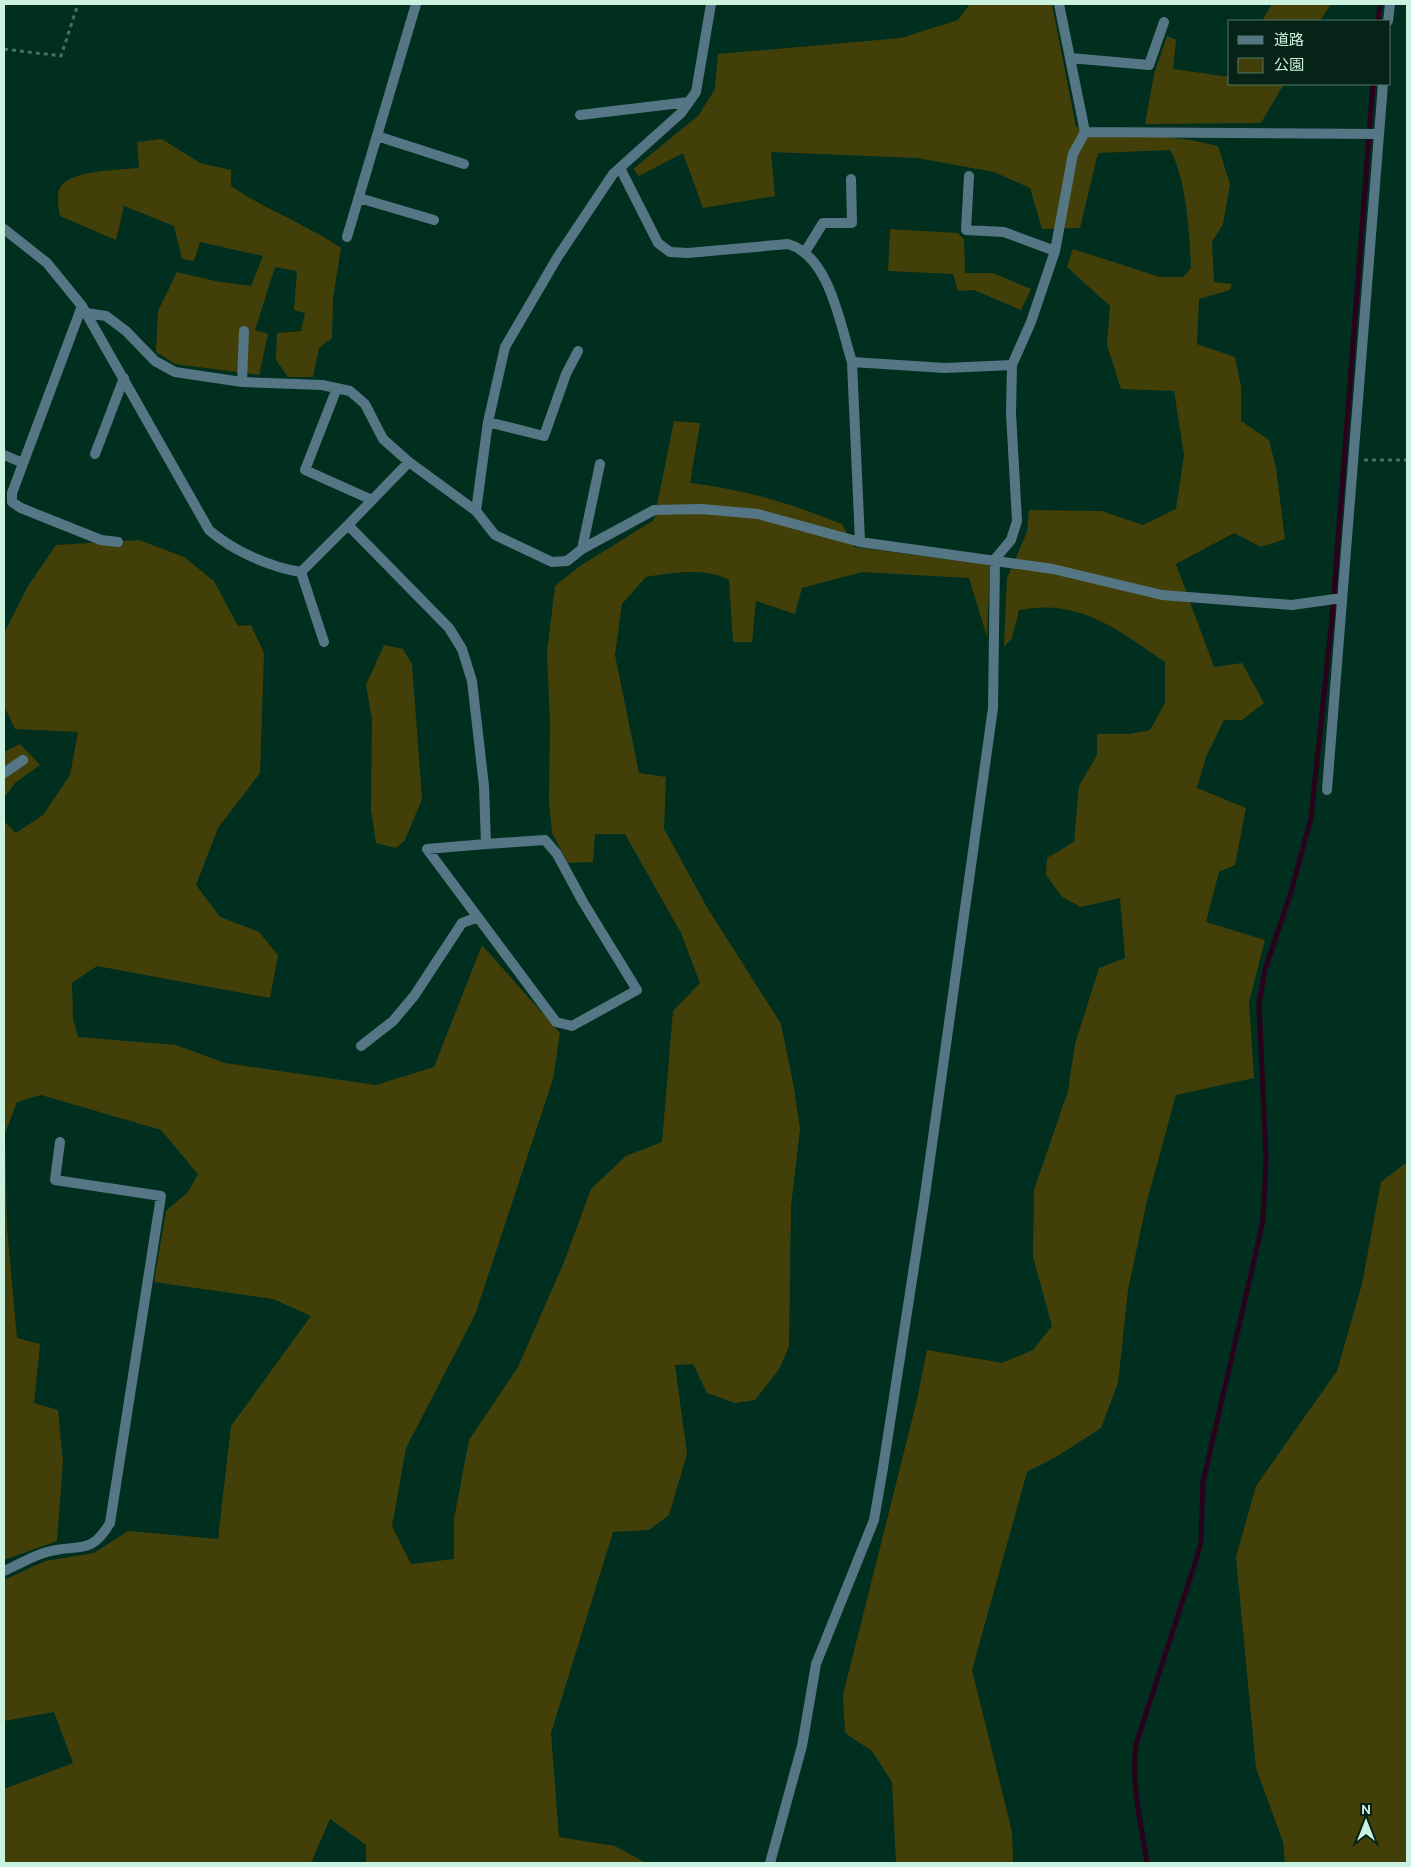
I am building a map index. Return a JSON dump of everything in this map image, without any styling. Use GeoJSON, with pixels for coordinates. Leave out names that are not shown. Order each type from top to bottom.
{"type":"FeatureCollection","features":[{"type":"Feature","properties":{"kind":"street"},"geometry":{"type":"LineString","coordinates":[[347,237],[416,4]]}},
{"type":"Feature","properties":{"kind":"street"},"geometry":{"type":"LineString","coordinates":[[476,511],[488,422],[505,346],[558,258],[613,174],[681,112],[696,92],[712,4]]}},
{"type":"Feature","properties":{"kind":"street"},"geometry":{"type":"LineString","coordinates":[[770,1863],[802,1746],[816,1664],[874,1520],[883,1468],[924,1202],[993,708],[995,559],[1011,540],[1017,520],[1011,413],[1012,365],[1031,322],[1055,251],[1073,154],[1085,132],[1060,4]]}},
{"type":"Feature","properties":{"kind":"street"},"geometry":{"type":"LineString","coordinates":[[1388,20],[1390,4]]}},
{"type":"Feature","properties":{"kind":"street"},"geometry":{"type":"LineString","coordinates":[[1070,58],[1149,65],[1164,22]]}},
{"type":"Feature","properties":{"kind":"street"},"geometry":{"type":"LineString","coordinates":[[1327,790],[1337,598],[1354,459],[1372,134],[1383,85]]}},
{"type":"Feature","properties":{"kind":"street"},"geometry":{"type":"LineString","coordinates":[[580,115],[689,102]]}},
{"type":"Feature","properties":{"kind":"street"},"geometry":{"type":"LineString","coordinates":[[1085,132],[1372,134]]}},
{"type":"Feature","properties":{"kind":"street"},"geometry":{"type":"LineString","coordinates":[[377,136],[464,164]]}},
{"type":"Feature","properties":{"kind":"street"},"geometry":{"type":"LineString","coordinates":[[620,168],[658,243],[670,252],[688,253],[788,244],[801,248],[824,277],[852,362],[860,542]]}},
{"type":"Feature","properties":{"kind":"street"},"geometry":{"type":"LineString","coordinates":[[969,176],[966,230],[1004,232],[1055,251]]}},
{"type":"Feature","properties":{"kind":"street"},"geometry":{"type":"LineString","coordinates":[[805,252],[823,223],[852,223],[851,179]]}},
{"type":"Feature","properties":{"kind":"street"},"geometry":{"type":"LineString","coordinates":[[358,198],[434,220]]}},
{"type":"Feature","properties":{"kind":"street"},"geometry":{"type":"LineString","coordinates":[[4,229],[47,262],[84,310],[209,530],[224,544],[287,570],[302,572]]}},
{"type":"Feature","properties":{"kind":"street"},"geometry":{"type":"LineString","coordinates":[[84,310],[106,316],[126,332],[154,361],[175,372],[242,382],[322,385],[350,391],[365,404],[383,439],[409,462],[476,511],[495,534],[552,562],[567,561],[582,549],[654,510],[701,509],[758,514],[860,542],[995,559],[1053,569],[1162,595],[1292,605],[1337,598]]}},
{"type":"Feature","properties":{"kind":"street"},"geometry":{"type":"LineString","coordinates":[[84,310],[12,493],[12,502],[21,508],[101,540],[118,542]]}},
{"type":"Feature","properties":{"kind":"street"},"geometry":{"type":"LineString","coordinates":[[242,382],[244,331]]}},
{"type":"Feature","properties":{"kind":"street"},"geometry":{"type":"LineString","coordinates":[[488,422],[544,436],[566,374],[578,351]]}},
{"type":"Feature","properties":{"kind":"street"},"geometry":{"type":"LineString","coordinates":[[852,362],[945,368],[1012,365]]}},
{"type":"Feature","properties":{"kind":"street"},"geometry":{"type":"LineString","coordinates":[[95,454],[124,378]]}},
{"type":"Feature","properties":{"kind":"street"},"geometry":{"type":"LineString","coordinates":[[337,388],[305,470],[372,500]]}},
{"type":"Feature","properties":{"kind":"street"},"geometry":{"type":"LineString","coordinates":[[4,455],[24,463]]}},
{"type":"Feature","properties":{"kind":"street"},"geometry":{"type":"LineString","coordinates":[[302,572],[409,462]]}},
{"type":"Feature","properties":{"kind":"street"},"geometry":{"type":"LineString","coordinates":[[582,549],[600,464]]}},
{"type":"Feature","properties":{"kind":"street"},"geometry":{"type":"LineString","coordinates":[[348,525],[449,628],[462,649],[472,681],[484,786],[486,844]]}},
{"type":"Feature","properties":{"kind":"street"},"geometry":{"type":"LineString","coordinates":[[302,572],[324,642]]}},
{"type":"Feature","properties":{"kind":"street"},"geometry":{"type":"LineString","coordinates":[[4,773],[23,760]]}},
{"type":"Feature","properties":{"kind":"street"},"geometry":{"type":"LineString","coordinates":[[545,840],[557,854],[583,902],[636,990],[572,1026],[556,1022],[427,849],[486,844],[545,840]]}},
{"type":"Feature","properties":{"kind":"street"},"geometry":{"type":"LineString","coordinates":[[361,1046],[392,1021],[414,996],[462,922],[478,917]]}},
{"type":"Feature","properties":{"kind":"street"},"geometry":{"type":"LineString","coordinates":[[4,1571],[47,1552],[90,1546],[102,1537],[110,1523],[161,1196],[55,1180],[60,1142]]}},
{"type":"Feature","properties":{"kind":"path"},"geometry":{"type":"LineString","coordinates":[[4,49],[61,56],[78,4]]}},
{"type":"Feature","properties":{"kind":"path"},"geometry":{"type":"LineString","coordinates":[[1354,459],[1407,460]]}},
{"type":"Feature","properties":{"kind":"green space"},"geometry":{"type":"Polygon","coordinates":[[[970,4],[1052,4],[1076,127],[1191,140],[1218,146],[1230,184],[1223,224],[1212,242],[1214,282],[1232,284],[1230,290],[1199,299],[1197,344],[1235,357],[1241,387],[1241,421],[1269,440],[1276,468],[1285,539],[1261,547],[1234,533],[1176,564],[1214,667],[1242,663],[1264,703],[1242,720],[1224,720],[1206,757],[1197,788],[1246,808],[1235,865],[1219,872],[1206,922],[1265,940],[1249,1002],[1254,1078],[1176,1095],[1146,1205],[1128,1290],[1118,1383],[1101,1428],[1056,1457],[1027,1472],[972,1670],[1012,1832],[1013,1863],[896,1863],[892,1782],[872,1751],[845,1733],[843,1695],[916,1404],[927,1350],[1002,1363],[1033,1350],[1052,1326],[1033,1257],[1034,1190],[1068,1091],[1075,1044],[1099,968],[1125,958],[1120,898],[1081,907],[1062,897],[1046,875],[1047,858],[1074,842],[1079,786],[1097,755],[1097,734],[1130,734],[1150,730],[1165,703],[1165,662],[1114,628],[1080,613],[1041,607],[1019,610],[1012,638],[1004,647],[1007,578],[1027,532],[1029,510],[1102,511],[1143,525],[1176,509],[1184,455],[1174,391],[1121,389],[1107,345],[1110,306],[1067,267],[1073,249],[1160,277],[1183,277],[1191,268],[1186,207],[1180,175],[1170,150],[1098,153],[1080,228],[1042,229],[1030,188],[994,172],[917,158],[771,152],[775,196],[703,208],[683,153],[639,176],[633,169],[699,115],[715,89],[718,54],[901,38],[958,20],[970,4]]]}},
{"type":"Feature","properties":{"kind":"green space"},"geometry":{"type":"Polygon","coordinates":[[[1272,4],[1331,4],[1321,20],[1263,20],[1272,4]]]}},
{"type":"Feature","properties":{"kind":"green space"},"geometry":{"type":"Polygon","coordinates":[[[1167,36],[1176,40],[1173,69],[1228,77],[1228,85],[1283,85],[1261,123],[1145,124],[1154,74],[1167,36]]]}},
{"type":"Feature","properties":{"kind":"green space"},"geometry":{"type":"Polygon","coordinates":[[[162,139],[200,163],[231,170],[231,186],[341,248],[333,298],[332,338],[319,348],[313,377],[288,377],[276,360],[277,333],[301,331],[305,313],[294,310],[297,271],[275,267],[255,330],[268,334],[259,375],[175,364],[156,352],[158,311],[177,272],[215,281],[251,286],[263,256],[200,242],[194,261],[182,259],[174,226],[124,206],[116,240],[60,216],[58,195],[60,188],[65,182],[84,174],[139,168],[137,142],[162,139]]]}},
{"type":"Feature","properties":{"kind":"green space"},"geometry":{"type":"Polygon","coordinates":[[[890,229],[958,233],[964,239],[965,273],[993,273],[1031,289],[1021,310],[974,290],[958,291],[953,274],[888,271],[890,229]]]}},
{"type":"Feature","properties":{"kind":"green space"},"geometry":{"type":"Polygon","coordinates":[[[674,421],[700,423],[690,483],[730,489],[768,498],[842,524],[854,547],[990,565],[987,637],[969,578],[862,572],[802,588],[795,614],[756,601],[752,642],[733,642],[729,580],[720,576],[709,573],[688,572],[646,577],[622,604],[615,655],[639,773],[666,777],[664,829],[708,909],[781,1024],[800,1129],[791,1206],[789,1346],[780,1368],[755,1400],[735,1403],[707,1393],[693,1364],[675,1365],[687,1454],[669,1515],[649,1530],[613,1532],[551,1733],[559,1837],[615,1846],[646,1863],[366,1863],[366,1845],[330,1819],[311,1863],[4,1863],[4,1789],[73,1763],[54,1712],[4,1721],[4,1580],[45,1561],[94,1553],[128,1531],[218,1539],[231,1426],[311,1316],[273,1299],[154,1282],[166,1211],[188,1192],[198,1174],[161,1130],[41,1095],[17,1102],[5,1133],[7,1228],[17,1338],[40,1344],[34,1403],[58,1410],[63,1462],[57,1541],[4,1560],[4,821],[16,833],[43,815],[70,775],[78,732],[15,729],[4,706],[4,633],[28,586],[56,545],[139,540],[184,557],[214,581],[238,626],[251,625],[264,653],[260,773],[218,828],[196,885],[220,917],[259,932],[278,955],[270,998],[97,966],[72,983],[73,1019],[78,1037],[176,1045],[225,1063],[376,1085],[434,1067],[482,945],[560,1033],[553,1079],[475,1315],[406,1448],[392,1526],[411,1564],[454,1559],[454,1519],[469,1440],[518,1367],[564,1262],[591,1189],[626,1156],[662,1142],[673,1011],[700,983],[681,933],[625,834],[595,834],[593,862],[568,863],[552,833],[549,802],[550,723],[547,653],[555,586],[580,566],[654,520],[674,421]]]}},
{"type":"Feature","properties":{"kind":"green space"},"geometry":{"type":"Polygon","coordinates":[[[384,645],[403,649],[412,664],[422,799],[405,840],[396,848],[376,843],[371,810],[372,719],[366,685],[384,645]]]}},
{"type":"Feature","properties":{"kind":"green space"},"geometry":{"type":"Polygon","coordinates":[[[20,744],[40,765],[15,783],[4,798],[4,752],[20,744]]]}},
{"type":"Feature","properties":{"kind":"green space"},"geometry":{"type":"Polygon","coordinates":[[[1407,1162],[1407,1863],[1285,1863],[1283,1842],[1256,1768],[1236,1557],[1256,1486],[1337,1371],[1362,1284],[1381,1182],[1407,1162]]]}},
{"type":"Feature","properties":{"kind":"waterway"},"geometry":{"type":"LineString","coordinates":[[1378,20],[1380,4]]}},
{"type":"Feature","properties":{"kind":"waterway"},"geometry":{"type":"LineString","coordinates":[[1147,1863],[1136,1789],[1136,1744],[1201,1541],[1203,1482],[1262,1226],[1266,1159],[1259,1003],[1265,970],[1291,892],[1311,818],[1332,618],[1373,85]]}}]}
